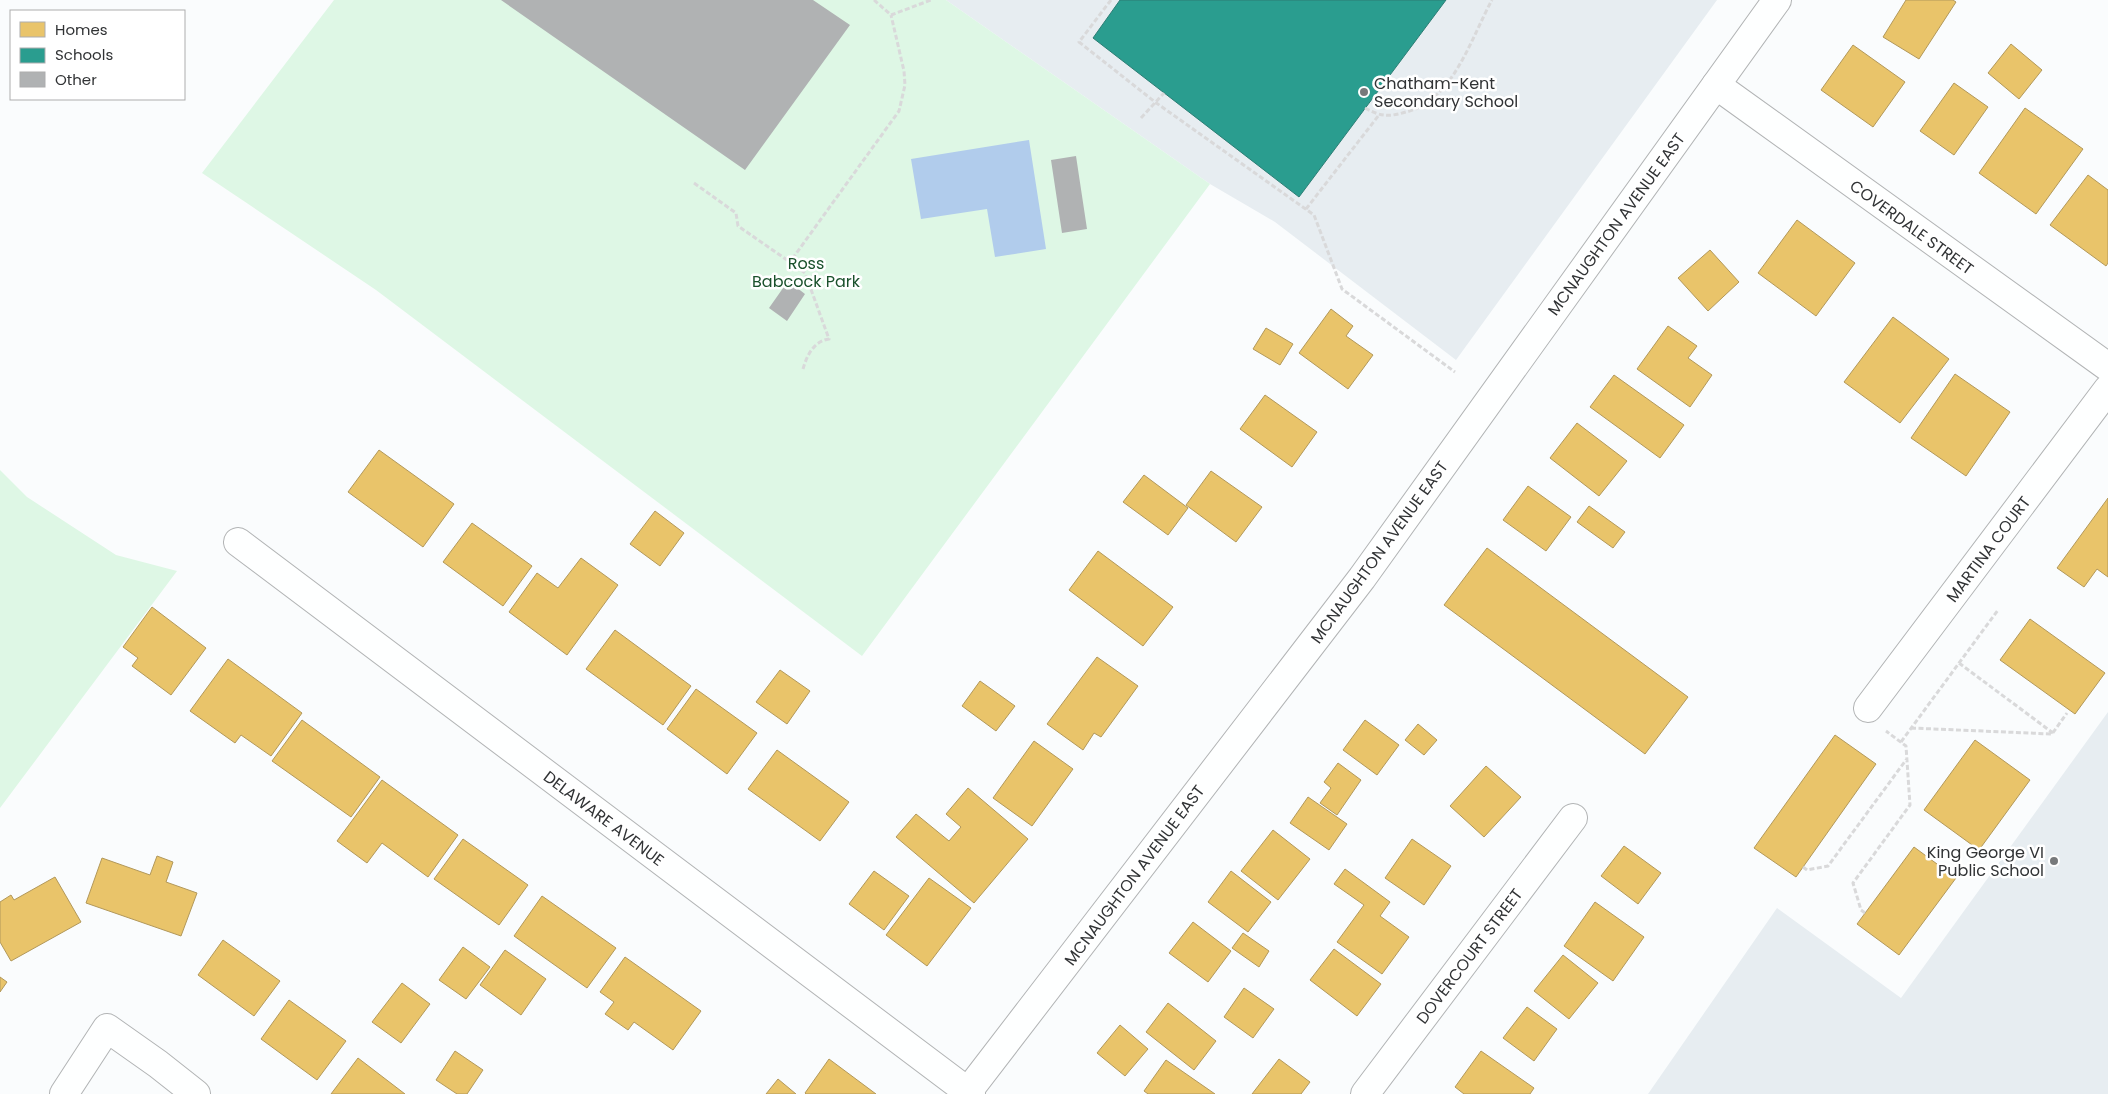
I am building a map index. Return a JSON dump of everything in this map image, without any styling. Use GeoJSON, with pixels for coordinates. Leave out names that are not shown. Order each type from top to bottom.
{"type":"FeatureCollection","features":[{"type":"Feature","properties":{"kind":"street","name":"MCNAUGHTON AVENUE EAST"},"geometry":{"type":"LineString","coordinates":[[969,1093],[1362,578],[1777,0]]}},
{"type":"Feature","properties":{"kind":"street","name":"COVERDALE STREET"},"geometry":{"type":"LineString","coordinates":[[1716,85],[2108,367]]}},
{"type":"Feature","properties":{"kind":"street","name":"MARTINA COURT"},"geometry":{"type":"LineString","coordinates":[[1868,708],[2108,389]]}},
{"type":"Feature","properties":{"kind":"street","name":"DELAWARE AVENUE"},"geometry":{"type":"LineString","coordinates":[[238,542],[969,1093]]}},
{"type":"Feature","properties":{"kind":"street","name":"DOVERCOURT STREET"},"geometry":{"type":"LineString","coordinates":[[1365,1094],[1573,818]]}},
{"type":"Feature","properties":{"kind":"street"},"geometry":{"type":"LineString","coordinates":[[64,1094],[107,1028],[196,1094]]}},
{"type":"Feature","properties":{"kind":"path"},"geometry":{"type":"LineString","coordinates":[[790,262],[900,111],[905,85],[904,71],[891,14],[874,0]]}},
{"type":"Feature","properties":{"kind":"path"},"geometry":{"type":"LineString","coordinates":[[891,14],[931,0]]}},
{"type":"Feature","properties":{"kind":"path"},"geometry":{"type":"LineString","coordinates":[[1111,0],[1079,42],[1155,102],[1314,215],[1342,289],[1455,372]]}},
{"type":"Feature","properties":{"kind":"path"},"geometry":{"type":"LineString","coordinates":[[1366,108],[1379,116],[1390,116],[1413,110],[1434,98],[1463,61],[1492,0]]}},
{"type":"Feature","properties":{"kind":"path"},"geometry":{"type":"LineString","coordinates":[[1141,118],[1164,93]]}},
{"type":"Feature","properties":{"kind":"path"},"geometry":{"type":"LineString","coordinates":[[1306,209],[1379,116]]}},
{"type":"Feature","properties":{"kind":"path"},"geometry":{"type":"LineString","coordinates":[[694,183],[736,213],[738,226],[805,273],[829,339],[821,340],[815,345],[805,361],[803,369]]}},
{"type":"Feature","properties":{"kind":"path"},"geometry":{"type":"LineString","coordinates":[[1901,742],[1998,610]]}},
{"type":"Feature","properties":{"kind":"path"},"geometry":{"type":"LineString","coordinates":[[1959,663],[2053,733]]}},
{"type":"Feature","properties":{"kind":"path"},"geometry":{"type":"LineString","coordinates":[[1865,913],[1861,910],[1852,883],[1910,805],[1906,746],[1873,721],[1877,715],[1868,708]]}},
{"type":"Feature","properties":{"kind":"path"},"geometry":{"type":"LineString","coordinates":[[2053,733],[2067,713]]}},
{"type":"Feature","properties":{"kind":"path"},"geometry":{"type":"LineString","coordinates":[[1911,728],[2053,733]]}},
{"type":"Feature","properties":{"kind":"path"},"geometry":{"type":"LineString","coordinates":[[1803,867],[1807,870],[1828,866],[1907,760]]}},
{"type":"Feature","properties":{"kind":"shaded area","name":"Chatham-Kent Secondary School"},"geometry":{"type":"Polygon","coordinates":[[[946,0],[1717,0],[1456,360],[1275,222],[1210,184],[946,0]]]}},
{"type":"Feature","properties":{"kind":"shaded area","name":"King George VI Public School"},"geometry":{"type":"Polygon","coordinates":[[[2108,712],[2108,1094],[1648,1094],[1777,908],[1901,998],[2108,712]]]}},
{"type":"Feature","properties":{"kind":"green space","name":"Ross Babcock Park"},"geometry":{"type":"Polygon","coordinates":[[[334,0],[946,0],[1210,184],[862,656],[376,290],[202,173],[334,0]]]}},
{"type":"Feature","properties":{"kind":"green space"},"geometry":{"type":"Polygon","coordinates":[[[0,470],[27,497],[116,555],[177,571],[0,808],[0,470]]]}},
{"type":"Feature","properties":{"kind":"water"},"geometry":{"type":"Polygon","coordinates":[[[1029,140],[1046,249],[995,257],[987,209],[921,219],[911,159],[1029,140]]]}},
{"type":"Feature","properties":{"kind":"building: Homes"},"geometry":{"type":"Polygon","coordinates":[[[1906,0],[1953,0],[1956,2],[1919,59],[1883,37],[1906,0]]]}},
{"type":"Feature","properties":{"kind":"building: Homes"},"geometry":{"type":"Polygon","coordinates":[[[2011,44],[2042,70],[2019,99],[1988,73],[2011,44]]]}},
{"type":"Feature","properties":{"kind":"building: Homes"},"geometry":{"type":"Polygon","coordinates":[[[1853,45],[1905,82],[1873,127],[1821,90],[1853,45]]]}},
{"type":"Feature","properties":{"kind":"building: Homes"},"geometry":{"type":"Polygon","coordinates":[[[1954,83],[1988,107],[1954,155],[1920,131],[1954,83]]]}},
{"type":"Feature","properties":{"kind":"building: Homes"},"geometry":{"type":"Polygon","coordinates":[[[2025,108],[2083,149],[2036,214],[1979,173],[2025,108]]]}},
{"type":"Feature","properties":{"kind":"building: Homes"},"geometry":{"type":"Polygon","coordinates":[[[2088,175],[2108,190],[2108,263],[2106,266],[2050,225],[2088,175]]]}},
{"type":"Feature","properties":{"kind":"building: Homes"},"geometry":{"type":"Polygon","coordinates":[[[1797,220],[1855,263],[1816,316],[1758,273],[1797,220]]]}},
{"type":"Feature","properties":{"kind":"building: Homes"},"geometry":{"type":"Polygon","coordinates":[[[1710,250],[1739,282],[1708,311],[1678,278],[1710,250]]]}},
{"type":"Feature","properties":{"kind":"building: Homes"},"geometry":{"type":"Polygon","coordinates":[[[1331,309],[1353,326],[1346,336],[1373,355],[1348,389],[1299,353],[1331,309]]]}},
{"type":"Feature","properties":{"kind":"building: Homes"},"geometry":{"type":"Polygon","coordinates":[[[1893,317],[1949,359],[1900,423],[1844,382],[1893,317]]]}},
{"type":"Feature","properties":{"kind":"building: Homes"},"geometry":{"type":"Polygon","coordinates":[[[1668,326],[1697,346],[1688,358],[1712,375],[1690,407],[1637,369],[1668,326]]]}},
{"type":"Feature","properties":{"kind":"building: Homes"},"geometry":{"type":"Polygon","coordinates":[[[1266,328],[1293,344],[1280,365],[1253,349],[1266,328]]]}},
{"type":"Feature","properties":{"kind":"building: Homes"},"geometry":{"type":"Polygon","coordinates":[[[1955,374],[2010,412],[1966,476],[1911,438],[1955,374]]]}},
{"type":"Feature","properties":{"kind":"building: Homes"},"geometry":{"type":"Polygon","coordinates":[[[1614,375],[1684,425],[1660,458],[1590,407],[1614,375]]]}},
{"type":"Feature","properties":{"kind":"building: Homes"},"geometry":{"type":"Polygon","coordinates":[[[1265,395],[1317,432],[1292,467],[1240,429],[1265,395]]]}},
{"type":"Feature","properties":{"kind":"building: Homes"},"geometry":{"type":"Polygon","coordinates":[[[1577,423],[1627,461],[1599,496],[1550,458],[1577,423]]]}},
{"type":"Feature","properties":{"kind":"building: Homes"},"geometry":{"type":"Polygon","coordinates":[[[379,450],[454,504],[423,547],[348,492],[379,450]]]}},
{"type":"Feature","properties":{"kind":"building: Homes"},"geometry":{"type":"Polygon","coordinates":[[[1211,471],[1262,507],[1236,542],[1186,505],[1211,471]]]}},
{"type":"Feature","properties":{"kind":"building: Homes"},"geometry":{"type":"Polygon","coordinates":[[[1144,475],[1188,508],[1168,535],[1123,502],[1144,475]]]}},
{"type":"Feature","properties":{"kind":"building: Homes"},"geometry":{"type":"Polygon","coordinates":[[[1528,486],[1571,517],[1546,551],[1503,520],[1528,486]]]}},
{"type":"Feature","properties":{"kind":"building: Homes"},"geometry":{"type":"Polygon","coordinates":[[[2108,498],[2108,577],[2097,569],[2084,587],[2057,568],[2108,498]]]}},
{"type":"Feature","properties":{"kind":"building: Homes"},"geometry":{"type":"Polygon","coordinates":[[[1589,506],[1625,532],[1613,548],[1577,522],[1589,506]]]}},
{"type":"Feature","properties":{"kind":"building: Homes"},"geometry":{"type":"Polygon","coordinates":[[[655,511],[684,533],[660,566],[630,544],[655,511]]]}},
{"type":"Feature","properties":{"kind":"building: Homes"},"geometry":{"type":"Polygon","coordinates":[[[472,523],[532,566],[503,606],[443,562],[472,523]]]}},
{"type":"Feature","properties":{"kind":"building: Homes"},"geometry":{"type":"Polygon","coordinates":[[[1487,548],[1688,697],[1645,754],[1444,605],[1487,548]]]}},
{"type":"Feature","properties":{"kind":"building: Homes"},"geometry":{"type":"Polygon","coordinates":[[[1098,551],[1173,607],[1143,646],[1069,590],[1098,551]]]}},
{"type":"Feature","properties":{"kind":"building: Homes"},"geometry":{"type":"Polygon","coordinates":[[[581,558],[618,585],[567,655],[509,612],[537,573],[558,588],[581,558]]]}},
{"type":"Feature","properties":{"kind":"building: Homes"},"geometry":{"type":"Polygon","coordinates":[[[152,607],[206,648],[171,695],[132,666],[138,658],[123,647],[152,607]]]}},
{"type":"Feature","properties":{"kind":"building: Homes"},"geometry":{"type":"Polygon","coordinates":[[[2030,619],[2105,673],[2075,714],[2000,660],[2030,619]]]}},
{"type":"Feature","properties":{"kind":"building: Homes"},"geometry":{"type":"Polygon","coordinates":[[[615,630],[691,686],[663,725],[586,669],[615,630]]]}},
{"type":"Feature","properties":{"kind":"building: Homes"},"geometry":{"type":"Polygon","coordinates":[[[1097,657],[1138,686],[1101,737],[1094,733],[1083,750],[1047,724],[1097,657]]]}},
{"type":"Feature","properties":{"kind":"building: Homes"},"geometry":{"type":"Polygon","coordinates":[[[228,659],[302,713],[271,756],[241,735],[235,743],[190,711],[228,659]]]}},
{"type":"Feature","properties":{"kind":"building: Homes"},"geometry":{"type":"Polygon","coordinates":[[[780,670],[810,691],[787,724],[756,702],[780,670]]]}},
{"type":"Feature","properties":{"kind":"building: Homes"},"geometry":{"type":"Polygon","coordinates":[[[980,681],[1015,706],[996,731],[962,706],[980,681]]]}},
{"type":"Feature","properties":{"kind":"building: Homes"},"geometry":{"type":"Polygon","coordinates":[[[696,689],[757,733],[727,774],[667,729],[696,689]]]}},
{"type":"Feature","properties":{"kind":"building: Homes"},"geometry":{"type":"Polygon","coordinates":[[[302,720],[380,777],[351,817],[272,761],[302,720]]]}},
{"type":"Feature","properties":{"kind":"building: Homes"},"geometry":{"type":"Polygon","coordinates":[[[1365,720],[1399,745],[1377,775],[1343,750],[1365,720]]]}},
{"type":"Feature","properties":{"kind":"building: Homes"},"geometry":{"type":"Polygon","coordinates":[[[1418,724],[1437,740],[1424,755],[1405,740],[1418,724]]]}},
{"type":"Feature","properties":{"kind":"building: Homes"},"geometry":{"type":"Polygon","coordinates":[[[1835,735],[1876,764],[1796,877],[1754,848],[1835,735]]]}},
{"type":"Feature","properties":{"kind":"building: Homes"},"geometry":{"type":"Polygon","coordinates":[[[1975,740],[2030,780],[1979,850],[1924,810],[1975,740]]]}},
{"type":"Feature","properties":{"kind":"building: Homes"},"geometry":{"type":"Polygon","coordinates":[[[1034,741],[1073,769],[1032,826],[993,798],[1034,741]]]}},
{"type":"Feature","properties":{"kind":"building: Homes"},"geometry":{"type":"Polygon","coordinates":[[[777,750],[849,802],[820,841],[748,789],[777,750]]]}},
{"type":"Feature","properties":{"kind":"building: Homes"},"geometry":{"type":"Polygon","coordinates":[[[1338,763],[1361,780],[1337,815],[1320,803],[1331,788],[1324,782],[1338,763]]]}},
{"type":"Feature","properties":{"kind":"building: Homes"},"geometry":{"type":"Polygon","coordinates":[[[1486,766],[1521,797],[1484,837],[1450,806],[1486,766]]]}},
{"type":"Feature","properties":{"kind":"building: Homes"},"geometry":{"type":"Polygon","coordinates":[[[382,780],[458,835],[428,877],[382,843],[367,863],[337,841],[382,780]]]}},
{"type":"Feature","properties":{"kind":"building: Homes"},"geometry":{"type":"Polygon","coordinates":[[[968,788],[1028,839],[974,903],[896,837],[916,814],[949,841],[961,827],[946,814],[968,788]]]}},
{"type":"Feature","properties":{"kind":"building: Homes"},"geometry":{"type":"Polygon","coordinates":[[[1308,797],[1347,824],[1329,850],[1290,823],[1308,797]]]}},
{"type":"Feature","properties":{"kind":"building: Homes"},"geometry":{"type":"Polygon","coordinates":[[[1273,830],[1310,859],[1278,900],[1241,871],[1273,830]]]}},
{"type":"Feature","properties":{"kind":"building: Homes"},"geometry":{"type":"Polygon","coordinates":[[[463,839],[528,885],[499,925],[434,879],[463,839]]]}},
{"type":"Feature","properties":{"kind":"building: Homes"},"geometry":{"type":"Polygon","coordinates":[[[1412,839],[1451,866],[1424,905],[1385,878],[1412,839]]]}},
{"type":"Feature","properties":{"kind":"building: Homes"},"geometry":{"type":"Polygon","coordinates":[[[1624,846],[1661,873],[1638,904],[1601,876],[1624,846]]]}},
{"type":"Feature","properties":{"kind":"building: Homes"},"geometry":{"type":"Polygon","coordinates":[[[1914,847],[1956,878],[1899,955],[1857,924],[1914,847]]]}},
{"type":"Feature","properties":{"kind":"building: Homes"},"geometry":{"type":"Polygon","coordinates":[[[157,856],[173,862],[166,882],[197,893],[181,936],[86,903],[102,858],[150,875],[157,856]]]}},
{"type":"Feature","properties":{"kind":"building: Homes"},"geometry":{"type":"Polygon","coordinates":[[[1345,869],[1390,902],[1380,916],[1409,937],[1382,974],[1337,942],[1364,905],[1334,884],[1345,869]]]}},
{"type":"Feature","properties":{"kind":"building: Homes"},"geometry":{"type":"Polygon","coordinates":[[[874,871],[909,896],[884,930],[849,904],[874,871]]]}},
{"type":"Feature","properties":{"kind":"building: Homes"},"geometry":{"type":"Polygon","coordinates":[[[1231,871],[1271,902],[1248,932],[1208,902],[1231,871]]]}},
{"type":"Feature","properties":{"kind":"building: Homes"},"geometry":{"type":"Polygon","coordinates":[[[55,877],[81,922],[11,961],[0,942],[0,902],[11,895],[14,900],[55,877]]]}},
{"type":"Feature","properties":{"kind":"building: Homes"},"geometry":{"type":"Polygon","coordinates":[[[929,878],[971,908],[927,966],[886,935],[929,878]]]}},
{"type":"Feature","properties":{"kind":"building: Homes"},"geometry":{"type":"Polygon","coordinates":[[[542,896],[616,948],[587,988],[514,936],[542,896]]]}},
{"type":"Feature","properties":{"kind":"building: Homes"},"geometry":{"type":"Polygon","coordinates":[[[1595,902],[1644,937],[1613,981],[1564,946],[1595,902]]]}},
{"type":"Feature","properties":{"kind":"building: Homes"},"geometry":{"type":"Polygon","coordinates":[[[1193,922],[1231,951],[1208,982],[1169,953],[1193,922]]]}},
{"type":"Feature","properties":{"kind":"building: Homes"},"geometry":{"type":"Polygon","coordinates":[[[1243,933],[1269,951],[1259,967],[1232,948],[1243,933]]]}},
{"type":"Feature","properties":{"kind":"building: Homes"},"geometry":{"type":"Polygon","coordinates":[[[223,940],[280,981],[254,1016],[198,975],[223,940]]]}},
{"type":"Feature","properties":{"kind":"building: Homes"},"geometry":{"type":"Polygon","coordinates":[[[463,947],[490,967],[466,999],[439,980],[463,947]]]}},
{"type":"Feature","properties":{"kind":"building: Homes"},"geometry":{"type":"Polygon","coordinates":[[[1334,949],[1381,984],[1357,1016],[1310,980],[1334,949]]]}},
{"type":"Feature","properties":{"kind":"building: Homes"},"geometry":{"type":"Polygon","coordinates":[[[505,950],[546,979],[521,1015],[480,985],[505,950]]]}},
{"type":"Feature","properties":{"kind":"building: Homes"},"geometry":{"type":"Polygon","coordinates":[[[1563,955],[1598,983],[1569,1019],[1534,991],[1563,955]]]}},
{"type":"Feature","properties":{"kind":"building: Homes"},"geometry":{"type":"Polygon","coordinates":[[[625,957],[701,1011],[673,1050],[634,1022],[628,1030],[605,1014],[614,1002],[600,992],[625,957]]]}},
{"type":"Feature","properties":{"kind":"building: Homes"},"geometry":{"type":"Polygon","coordinates":[[[0,977],[7,982],[0,992],[0,977]]]}},
{"type":"Feature","properties":{"kind":"building: Homes"},"geometry":{"type":"Polygon","coordinates":[[[402,983],[430,1004],[401,1043],[372,1022],[402,983]]]}},
{"type":"Feature","properties":{"kind":"building: Homes"},"geometry":{"type":"Polygon","coordinates":[[[1244,988],[1274,1009],[1253,1038],[1224,1017],[1244,988]]]}},
{"type":"Feature","properties":{"kind":"building: Homes"},"geometry":{"type":"Polygon","coordinates":[[[289,1000],[346,1041],[317,1080],[261,1039],[289,1000]]]}},
{"type":"Feature","properties":{"kind":"building: Homes"},"geometry":{"type":"Polygon","coordinates":[[[1168,1003],[1216,1041],[1194,1070],[1146,1032],[1168,1003]]]}},
{"type":"Feature","properties":{"kind":"building: Homes"},"geometry":{"type":"Polygon","coordinates":[[[1527,1007],[1557,1029],[1534,1061],[1503,1038],[1527,1007]]]}},
{"type":"Feature","properties":{"kind":"building: Homes"},"geometry":{"type":"Polygon","coordinates":[[[1120,1025],[1148,1049],[1125,1076],[1097,1053],[1120,1025]]]}},
{"type":"Feature","properties":{"kind":"building: Homes"},"geometry":{"type":"Polygon","coordinates":[[[455,1051],[483,1070],[467,1094],[457,1094],[436,1080],[455,1051]]]}},
{"type":"Feature","properties":{"kind":"building: Homes"},"geometry":{"type":"Polygon","coordinates":[[[1481,1051],[1534,1088],[1530,1094],[1464,1094],[1455,1087],[1481,1051]]]}},
{"type":"Feature","properties":{"kind":"building: Homes"},"geometry":{"type":"Polygon","coordinates":[[[358,1058],[405,1094],[331,1094],[358,1058]]]}},
{"type":"Feature","properties":{"kind":"building: Homes"},"geometry":{"type":"Polygon","coordinates":[[[829,1059],[876,1094],[806,1094],[829,1059]]]}},
{"type":"Feature","properties":{"kind":"building: Homes"},"geometry":{"type":"Polygon","coordinates":[[[1279,1059],[1310,1082],[1301,1094],[1252,1094],[1279,1059]]]}},
{"type":"Feature","properties":{"kind":"building: Homes"},"geometry":{"type":"Polygon","coordinates":[[[1166,1060],[1215,1094],[1148,1094],[1144,1091],[1166,1060]]]}},
{"type":"Feature","properties":{"kind":"building: Homes"},"geometry":{"type":"Polygon","coordinates":[[[778,1079],[796,1094],[766,1094],[778,1079]]]}},
{"type":"Feature","properties":{"kind":"building: Schools"},"geometry":{"type":"Polygon","coordinates":[[[1120,0],[1446,0],[1299,197],[1093,38],[1120,0]]]}},
{"type":"Feature","properties":{"kind":"building: Other"},"geometry":{"type":"Polygon","coordinates":[[[501,0],[813,0],[850,25],[745,170],[501,0]]]}},
{"type":"Feature","properties":{"kind":"building: Other"},"geometry":{"type":"Polygon","coordinates":[[[1076,156],[1087,229],[1062,233],[1051,160],[1076,156]]]}},
{"type":"Feature","properties":{"kind":"building: Other"},"geometry":{"type":"Polygon","coordinates":[[[788,281],[805,294],[787,321],[769,308],[788,281]]]}},
{"type":"Feature","properties":{"kind":"place","name":"Chatham-Kent Secondary School"},"geometry":{"type":"Point","coordinates":[1364,92]}},
{"type":"Feature","properties":{"kind":"place","name":"King George VI Public School"},"geometry":{"type":"Point","coordinates":[2054,861]}}]}
